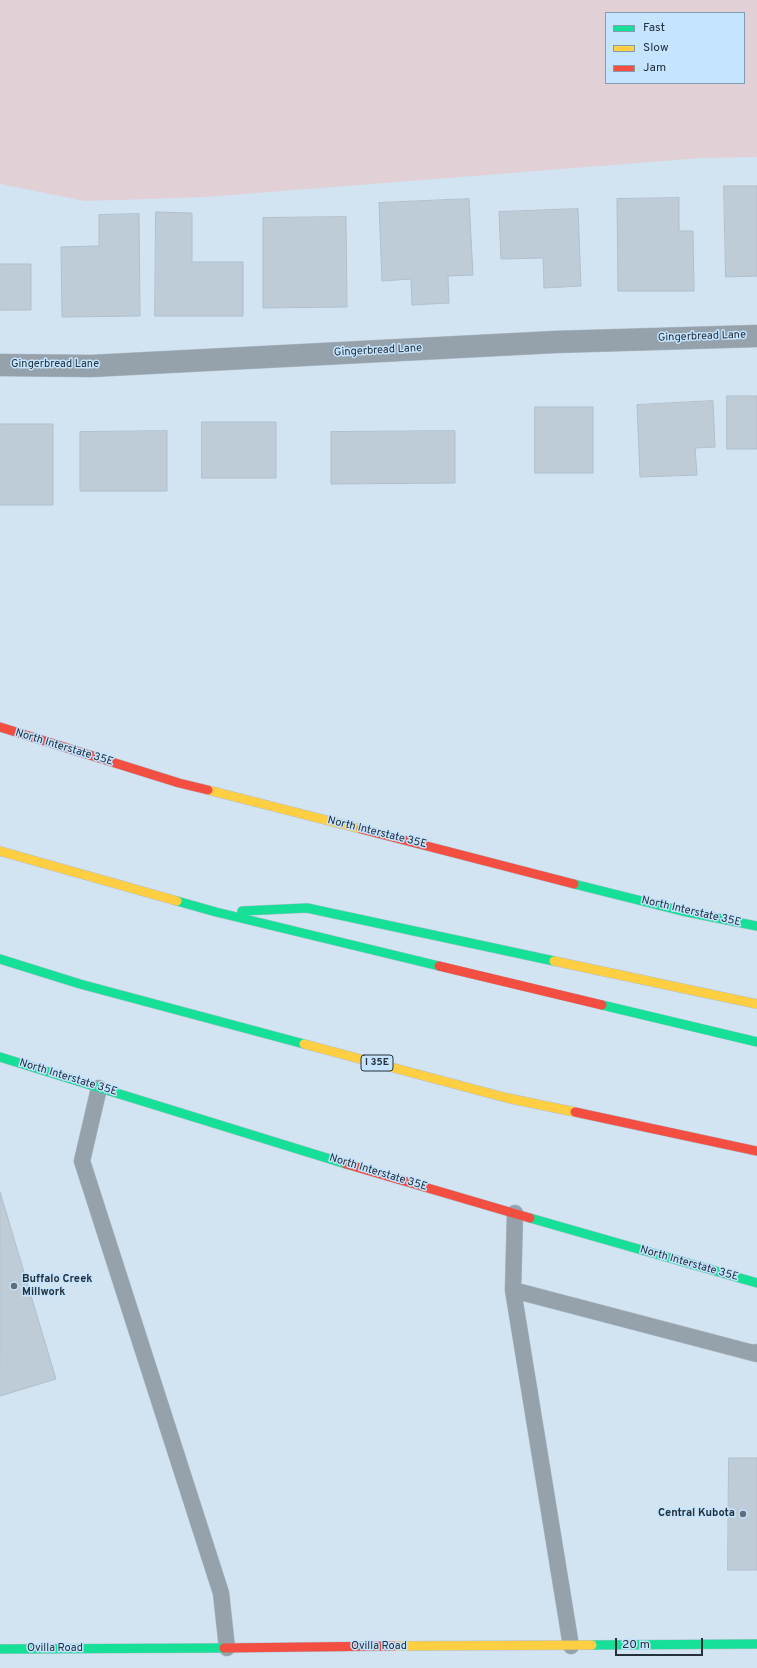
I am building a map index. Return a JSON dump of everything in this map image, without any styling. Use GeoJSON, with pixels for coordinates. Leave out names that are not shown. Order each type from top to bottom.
{"type":"FeatureCollection","features":[{"type":"Feature","properties":{"kind":"main road","name":"North Interstate 35E"},"geometry":{"type":"LineString","coordinates":[[0,728],[179,783],[674,909],[757,926]]}},
{"type":"Feature","properties":{"kind":"main road"},"geometry":{"type":"LineString","coordinates":[[0,851],[216,912],[757,1042]]}},
{"type":"Feature","properties":{"kind":"main road"},"geometry":{"type":"LineString","coordinates":[[216,912],[307,908],[757,1004]]}},
{"type":"Feature","properties":{"kind":"main road","name":"I 35E"},"geometry":{"type":"LineString","coordinates":[[0,959],[80,984],[507,1098],[757,1151]]}},
{"type":"Feature","properties":{"kind":"main road","name":"North Interstate 35E"},"geometry":{"type":"LineString","coordinates":[[0,1057],[413,1184],[757,1283]]}},
{"type":"Feature","properties":{"kind":"main road","name":"Ovilla Road"},"geometry":{"type":"LineString","coordinates":[[0,1649],[757,1644]]}},
{"type":"Feature","properties":{"kind":"street","name":"Gingerbread Lane"},"geometry":{"type":"LineString","coordinates":[[0,365],[91,366],[555,342],[757,336]]}},
{"type":"Feature","properties":{"kind":"lane"},"geometry":{"type":"LineString","coordinates":[[99,1088],[82,1161],[221,1593],[226,1648]]}},
{"type":"Feature","properties":{"kind":"lane"},"geometry":{"type":"LineString","coordinates":[[515,1214],[512,1290],[571,1646]]}},
{"type":"Feature","properties":{"kind":"lane"},"geometry":{"type":"LineString","coordinates":[[512,1290],[757,1354],[757,1352]]}},
{"type":"Feature","properties":{"kind":"shaded area"},"geometry":{"type":"Polygon","coordinates":[[[0,0],[757,0],[757,157],[701,158],[206,197],[85,201],[0,184],[0,0]]]}},
{"type":"Feature","properties":{"kind":"building"},"geometry":{"type":"Polygon","coordinates":[[[724,186],[757,186],[757,276],[726,277],[724,186]]]}},
{"type":"Feature","properties":{"kind":"building"},"geometry":{"type":"Polygon","coordinates":[[[679,198],[679,231],[693,231],[694,291],[618,291],[617,199],[679,198]]]}},
{"type":"Feature","properties":{"kind":"building"},"geometry":{"type":"Polygon","coordinates":[[[469,199],[473,275],[448,276],[449,303],[412,305],[411,279],[382,281],[379,203],[469,199]]]}},
{"type":"Feature","properties":{"kind":"building"},"geometry":{"type":"Polygon","coordinates":[[[578,209],[581,286],[544,288],[543,258],[501,259],[499,212],[578,209]]]}},
{"type":"Feature","properties":{"kind":"building"},"geometry":{"type":"Polygon","coordinates":[[[156,212],[192,213],[192,262],[243,262],[243,316],[155,316],[156,212]]]}},
{"type":"Feature","properties":{"kind":"building"},"geometry":{"type":"Polygon","coordinates":[[[139,214],[140,316],[62,317],[61,247],[99,246],[99,215],[139,214]]]}},
{"type":"Feature","properties":{"kind":"building"},"geometry":{"type":"Polygon","coordinates":[[[346,217],[347,307],[263,308],[263,218],[346,217]]]}},
{"type":"Feature","properties":{"kind":"building"},"geometry":{"type":"Polygon","coordinates":[[[0,264],[31,264],[31,310],[0,310],[0,264]]]}},
{"type":"Feature","properties":{"kind":"building"},"geometry":{"type":"Polygon","coordinates":[[[727,396],[757,396],[757,449],[727,449],[727,396]]]}},
{"type":"Feature","properties":{"kind":"building"},"geometry":{"type":"Polygon","coordinates":[[[713,401],[715,447],[695,448],[697,475],[640,477],[637,405],[713,401]]]}},
{"type":"Feature","properties":{"kind":"building"},"geometry":{"type":"Polygon","coordinates":[[[535,407],[593,407],[593,473],[535,473],[535,407]]]}},
{"type":"Feature","properties":{"kind":"building"},"geometry":{"type":"Polygon","coordinates":[[[202,422],[276,422],[276,478],[202,478],[202,422]]]}},
{"type":"Feature","properties":{"kind":"building"},"geometry":{"type":"Polygon","coordinates":[[[0,424],[53,424],[53,505],[0,505],[0,424]]]}},
{"type":"Feature","properties":{"kind":"building"},"geometry":{"type":"Polygon","coordinates":[[[167,431],[167,491],[80,491],[80,432],[167,431]]]}},
{"type":"Feature","properties":{"kind":"building"},"geometry":{"type":"Polygon","coordinates":[[[455,431],[455,483],[331,484],[331,432],[455,431]]]}},
{"type":"Feature","properties":{"kind":"building","name":"Buffalo Creek Millwork"},"geometry":{"type":"Polygon","coordinates":[[[0,1192],[56,1379],[0,1396],[0,1192]]]}},
{"type":"Feature","properties":{"kind":"building","name":"Central Kubota"},"geometry":{"type":"Polygon","coordinates":[[[729,1458],[757,1458],[757,1570],[728,1570],[729,1458]]]}},
{"type":"Feature","properties":{"kind":"traffic: fast"},"geometry":{"type":"LineString","coordinates":[[574,884],[682,911],[757,926]]}},
{"type":"Feature","properties":{"kind":"traffic: fast"},"geometry":{"type":"LineString","coordinates":[[177,901],[216,912],[439,966]]}},
{"type":"Feature","properties":{"kind":"traffic: fast"},"geometry":{"type":"LineString","coordinates":[[242,911],[307,908],[554,961]]}},
{"type":"Feature","properties":{"kind":"traffic: fast"},"geometry":{"type":"LineString","coordinates":[[0,959],[80,984],[304,1044]]}},
{"type":"Feature","properties":{"kind":"traffic: fast"},"geometry":{"type":"LineString","coordinates":[[602,1005],[757,1042]]}},
{"type":"Feature","properties":{"kind":"traffic: fast"},"geometry":{"type":"LineString","coordinates":[[0,1057],[346,1164]]}},
{"type":"Feature","properties":{"kind":"traffic: fast"},"geometry":{"type":"LineString","coordinates":[[530,1218],[757,1283]]}},
{"type":"Feature","properties":{"kind":"traffic: fast"},"geometry":{"type":"LineString","coordinates":[[592,1645],[757,1644]]}},
{"type":"Feature","properties":{"kind":"traffic: fast"},"geometry":{"type":"LineString","coordinates":[[0,1649],[224,1648]]}},
{"type":"Feature","properties":{"kind":"traffic: slow"},"geometry":{"type":"LineString","coordinates":[[208,790],[361,829]]}},
{"type":"Feature","properties":{"kind":"traffic: slow"},"geometry":{"type":"LineString","coordinates":[[0,851],[177,901]]}},
{"type":"Feature","properties":{"kind":"traffic: slow"},"geometry":{"type":"LineString","coordinates":[[554,961],[757,1004]]}},
{"type":"Feature","properties":{"kind":"traffic: slow"},"geometry":{"type":"LineString","coordinates":[[304,1044],[507,1098],[575,1112]]}},
{"type":"Feature","properties":{"kind":"traffic: slow"},"geometry":{"type":"LineString","coordinates":[[393,1646],[592,1645]]}},
{"type":"Feature","properties":{"kind":"traffic: jam"},"geometry":{"type":"LineString","coordinates":[[0,727],[179,783],[208,790]]}},
{"type":"Feature","properties":{"kind":"traffic: jam"},"geometry":{"type":"LineString","coordinates":[[361,829],[574,884]]}},
{"type":"Feature","properties":{"kind":"traffic: jam"},"geometry":{"type":"LineString","coordinates":[[439,966],[602,1005]]}},
{"type":"Feature","properties":{"kind":"traffic: jam"},"geometry":{"type":"LineString","coordinates":[[575,1112],[757,1151]]}},
{"type":"Feature","properties":{"kind":"traffic: jam"},"geometry":{"type":"LineString","coordinates":[[346,1164],[530,1218]]}},
{"type":"Feature","properties":{"kind":"traffic: jam"},"geometry":{"type":"LineString","coordinates":[[224,1648],[393,1646]]}},
{"type":"Feature","properties":{"kind":"place","name":"Buffalo Creek Millwork"},"geometry":{"type":"Point","coordinates":[14,1286]}},
{"type":"Feature","properties":{"kind":"place","name":"Central Kubota"},"geometry":{"type":"Point","coordinates":[743,1514]}}]}
